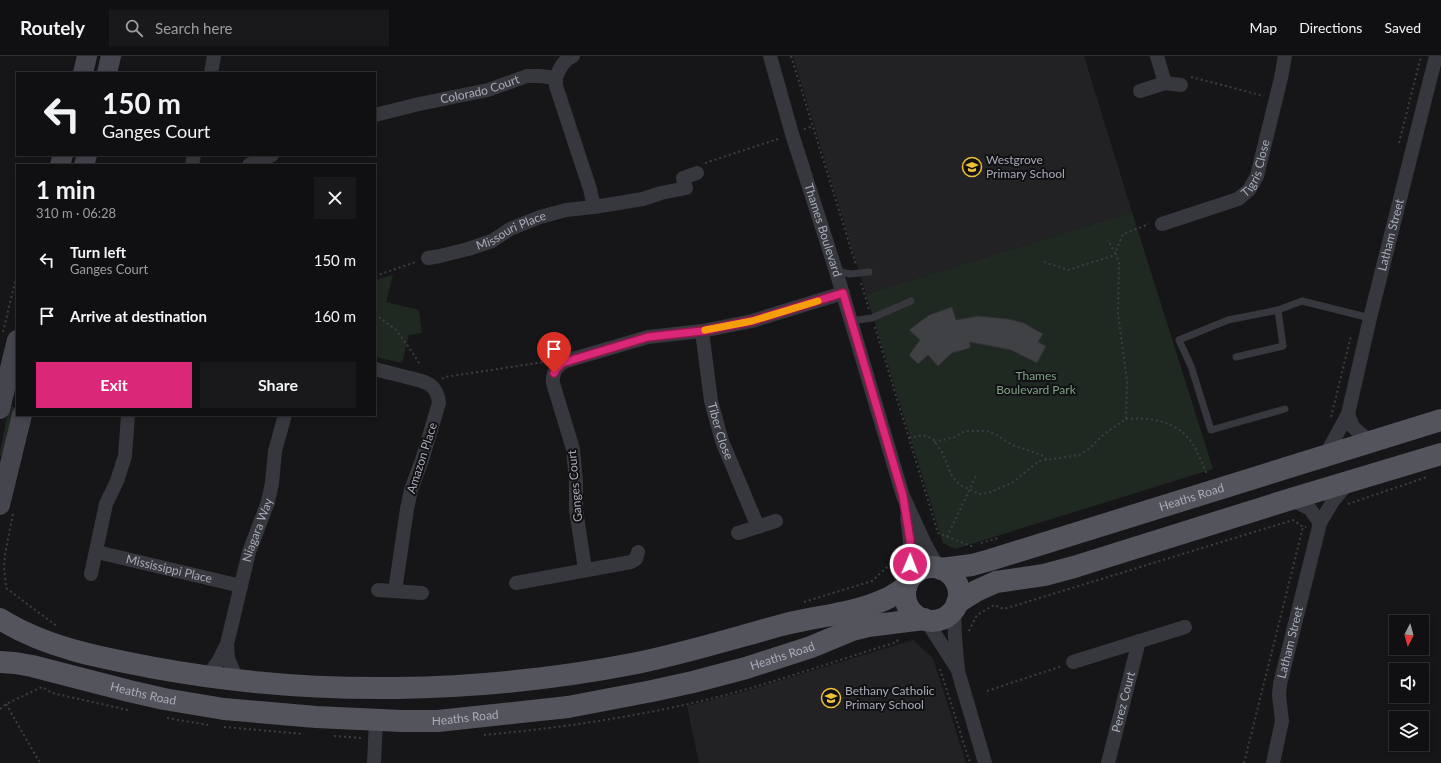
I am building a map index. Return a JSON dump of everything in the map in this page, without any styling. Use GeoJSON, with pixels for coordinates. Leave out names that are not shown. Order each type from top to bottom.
{"type":"FeatureCollection","features":[{"type":"Feature","properties":{"kind":"main road"},"geometry":{"type":"LineString","coordinates":[[83,72],[87,56]]}},
{"type":"Feature","properties":{"kind":"main road"},"geometry":{"type":"LineString","coordinates":[[107,72],[112,56]]}},
{"type":"Feature","properties":{"kind":"main road"},"geometry":{"type":"LineString","coordinates":[[0,409],[9,338]]}},
{"type":"Feature","properties":{"kind":"main road"},"geometry":{"type":"LineString","coordinates":[[0,505],[22,416]]}},
{"type":"Feature","properties":{"kind":"main road","name":"Heaths Road"},"geometry":{"type":"LineString","coordinates":[[940,568],[972,565],[990,560],[1441,420]]}},
{"type":"Feature","properties":{"kind":"main road"},"geometry":{"type":"LineString","coordinates":[[908,583],[905,596],[911,611],[925,620],[934,621],[949,614],[956,606],[976,590],[994,582],[1044,575],[1074,567],[1441,454]]}},
{"type":"Feature","properties":{"kind":"main road"},"geometry":{"type":"LineString","coordinates":[[0,619],[35,638],[58,646],[122,662],[237,680],[308,686],[401,688],[510,682],[561,676],[636,663],[690,651],[784,625],[858,609],[888,599],[908,583],[921,569],[940,568],[954,579],[958,586],[956,606]]}},
{"type":"Feature","properties":{"kind":"main road","name":"Heaths Road"},"geometry":{"type":"LineString","coordinates":[[0,662],[32,666],[129,691],[217,708],[309,717],[438,721],[468,719],[568,707],[612,699],[693,682],[746,668],[811,647],[852,630],[868,626],[925,620]]}},
{"type":"Feature","properties":{"kind":"main road"},"geometry":{"type":"LineString","coordinates":[[366,687],[374,696],[376,720]]}},
{"type":"Feature","properties":{"kind":"street"},"geometry":{"type":"LineString","coordinates":[[211,72],[214,56]]}},
{"type":"Feature","properties":{"kind":"street"},"geometry":{"type":"LineString","coordinates":[[573,56],[569,57],[560,68],[556,78],[556,86],[590,189],[594,207]]}},
{"type":"Feature","properties":{"kind":"street","name":"Thames Boulevard"},"geometry":{"type":"LineString","coordinates":[[770,56],[792,134],[843,293],[903,496],[925,544],[940,568]]}},
{"type":"Feature","properties":{"kind":"street"},"geometry":{"type":"LineString","coordinates":[[1157,56],[1165,83]]}},
{"type":"Feature","properties":{"kind":"street","name":"Tigris Close"},"geometry":{"type":"LineString","coordinates":[[1162,224],[1230,202],[1243,196],[1249,190],[1257,176],[1285,56]]}},
{"type":"Feature","properties":{"kind":"street","name":"Latham Street"},"geometry":{"type":"LineString","coordinates":[[1325,456],[1348,414],[1370,318],[1436,56]]}},
{"type":"Feature","properties":{"kind":"street","name":"Colorado Court"},"geometry":{"type":"LineString","coordinates":[[376,115],[419,104],[488,90],[527,76],[556,78]]}},
{"type":"Feature","properties":{"kind":"street"},"geometry":{"type":"LineString","coordinates":[[1140,91],[1165,83],[1186,81]]}},
{"type":"Feature","properties":{"kind":"street"},"geometry":{"type":"LineString","coordinates":[[251,164],[270,156]]}},
{"type":"Feature","properties":{"kind":"street","name":"Missouri Place"},"geometry":{"type":"LineString","coordinates":[[426,260],[492,241],[510,229],[540,217],[566,210],[643,199],[661,193],[686,188],[683,178],[700,168]]}},
{"type":"Feature","properties":{"kind":"street"},"geometry":{"type":"LineString","coordinates":[[556,369],[566,361],[648,337],[702,331],[752,321],[843,293]]}},
{"type":"Feature","properties":{"kind":"street","name":"Tiber Close"},"geometry":{"type":"LineString","coordinates":[[702,331],[711,401],[720,434],[731,465],[758,527]]}},
{"type":"Feature","properties":{"kind":"street"},"geometry":{"type":"LineString","coordinates":[[376,369],[423,381],[431,386]]}},
{"type":"Feature","properties":{"kind":"street","name":"Ganges Court"},"geometry":{"type":"LineString","coordinates":[[556,369],[552,383],[573,449],[576,482],[576,510],[585,569]]}},
{"type":"Feature","properties":{"kind":"street","name":"Amazon Place"},"geometry":{"type":"LineString","coordinates":[[395,591],[406,508],[439,403],[438,394],[431,386]]}},
{"type":"Feature","properties":{"kind":"street"},"geometry":{"type":"LineString","coordinates":[[1348,414],[1353,427],[1370,442]]}},
{"type":"Feature","properties":{"kind":"street"},"geometry":{"type":"LineString","coordinates":[[91,574],[97,552],[106,504],[117,481],[125,456],[128,416]]}},
{"type":"Feature","properties":{"kind":"street","name":"Niagara Way"},"geometry":{"type":"LineString","coordinates":[[207,676],[219,660],[227,644],[249,552],[268,502],[272,482],[275,451],[285,416]]}},
{"type":"Feature","properties":{"kind":"street","name":"Latham Street"},"geometry":{"type":"LineString","coordinates":[[1273,763],[1282,721],[1279,695],[1280,684],[1320,523],[1333,501],[1348,483]]}},
{"type":"Feature","properties":{"kind":"street","name":"Thames Boulevard"},"geometry":{"type":"LineString","coordinates":[[903,496],[911,550],[908,583]]}},
{"type":"Feature","properties":{"kind":"street"},"geometry":{"type":"LineString","coordinates":[[1291,499],[1310,509],[1320,523]]}},
{"type":"Feature","properties":{"kind":"street"},"geometry":{"type":"LineString","coordinates":[[738,533],[776,521]]}},
{"type":"Feature","properties":{"kind":"street","name":"Mississippi Place"},"geometry":{"type":"LineString","coordinates":[[97,552],[241,586]]}},
{"type":"Feature","properties":{"kind":"street"},"geometry":{"type":"LineString","coordinates":[[515,583],[585,569],[628,567],[636,559],[638,552]]}},
{"type":"Feature","properties":{"kind":"street"},"geometry":{"type":"LineString","coordinates":[[378,590],[422,593]]}},
{"type":"Feature","properties":{"kind":"street"},"geometry":{"type":"LineString","coordinates":[[956,606],[955,637],[958,671],[985,763]]}},
{"type":"Feature","properties":{"kind":"street"},"geometry":{"type":"LineString","coordinates":[[925,620],[958,671]]}},
{"type":"Feature","properties":{"kind":"street"},"geometry":{"type":"LineString","coordinates":[[1073,662],[1185,627]]}},
{"type":"Feature","properties":{"kind":"street","name":"Perez Court"},"geometry":{"type":"LineString","coordinates":[[1108,763],[1139,641]]}},
{"type":"Feature","properties":{"kind":"street","name":"Niagara Way"},"geometry":{"type":"LineString","coordinates":[[227,644],[228,658],[237,680]]}},
{"type":"Feature","properties":{"kind":"street"},"geometry":{"type":"LineString","coordinates":[[374,763],[376,720]]}},
{"type":"Feature","properties":{"kind":"lane"},"geometry":{"type":"LineString","coordinates":[[836,271],[850,274],[869,272]]}},
{"type":"Feature","properties":{"kind":"lane"},"geometry":{"type":"LineString","coordinates":[[851,321],[872,318],[911,300]]}},
{"type":"Feature","properties":{"kind":"lane"},"geometry":{"type":"LineString","coordinates":[[1285,409],[1211,430],[1191,366],[1179,340],[1228,320],[1278,310],[1302,301],[1370,318]]}},
{"type":"Feature","properties":{"kind":"lane"},"geometry":{"type":"LineString","coordinates":[[1236,357],[1282,346],[1278,310]]}},
{"type":"Feature","properties":{"kind":"path"},"geometry":{"type":"LineString","coordinates":[[791,56],[938,533],[971,546],[1000,538]]}},
{"type":"Feature","properties":{"kind":"path"},"geometry":{"type":"LineString","coordinates":[[1186,81],[1276,99]]}},
{"type":"Feature","properties":{"kind":"path"},"geometry":{"type":"LineString","coordinates":[[700,168],[784,137]]}},
{"type":"Feature","properties":{"kind":"path"},"geometry":{"type":"LineString","coordinates":[[1044,262],[1068,270],[1112,256],[1115,253],[1123,234],[1145,225],[1162,224]]}},
{"type":"Feature","properties":{"kind":"path"},"geometry":{"type":"LineString","coordinates":[[1108,240],[1119,262],[1118,314],[1127,381],[1126,419]]}},
{"type":"Feature","properties":{"kind":"path"},"geometry":{"type":"LineString","coordinates":[[376,276],[426,260]]}},
{"type":"Feature","properties":{"kind":"path"},"geometry":{"type":"LineString","coordinates":[[9,338],[16,282]]}},
{"type":"Feature","properties":{"kind":"path"},"geometry":{"type":"LineString","coordinates":[[376,315],[396,330],[423,369]]}},
{"type":"Feature","properties":{"kind":"path"},"geometry":{"type":"LineString","coordinates":[[431,386],[445,377],[544,362],[556,369]]}},
{"type":"Feature","properties":{"kind":"path"},"geometry":{"type":"LineString","coordinates":[[909,438],[924,435],[933,439],[942,452],[951,474],[956,481],[969,490],[980,494],[988,493],[1012,483],[1039,461],[1079,455],[1104,434],[1126,419],[1143,418],[1160,421],[1173,426],[1183,433],[1192,444],[1207,474],[1211,473]]}},
{"type":"Feature","properties":{"kind":"path"},"geometry":{"type":"LineString","coordinates":[[934,442],[955,437],[966,431],[987,431],[997,435],[1012,445],[1042,455],[1047,460]]}},
{"type":"Feature","properties":{"kind":"path"},"geometry":{"type":"LineString","coordinates":[[1343,506],[1434,475]]}},
{"type":"Feature","properties":{"kind":"path"},"geometry":{"type":"LineString","coordinates":[[947,537],[976,476]]}},
{"type":"Feature","properties":{"kind":"path"},"geometry":{"type":"LineString","coordinates":[[968,632],[977,615],[994,606],[1004,609],[1293,520],[1303,527],[1320,523]]}},
{"type":"Feature","properties":{"kind":"path"},"geometry":{"type":"LineString","coordinates":[[1244,763],[1303,527]]}},
{"type":"Feature","properties":{"kind":"path"},"geometry":{"type":"LineString","coordinates":[[802,602],[872,581],[899,556]]}},
{"type":"Feature","properties":{"kind":"path"},"geometry":{"type":"LineString","coordinates":[[6,588],[61,629]]}},
{"type":"Feature","properties":{"kind":"path"},"geometry":{"type":"LineString","coordinates":[[894,638],[899,638]]}},
{"type":"Feature","properties":{"kind":"path"},"geometry":{"type":"LineString","coordinates":[[987,691],[1073,662]]}},
{"type":"Feature","properties":{"kind":"path"},"geometry":{"type":"LineString","coordinates":[[939,663],[970,763]]}},
{"type":"Feature","properties":{"kind":"path"},"geometry":{"type":"LineString","coordinates":[[0,709],[6,704],[42,687]]}},
{"type":"Feature","properties":{"kind":"path"},"geometry":{"type":"LineString","coordinates":[[6,704],[40,763]]}},
{"type":"Feature","properties":{"kind":"shaded area","name":"Westgrove Primary School"},"geometry":{"type":"Polygon","coordinates":[[[793,56],[1084,56],[1132,212],[866,294],[793,56]]]}},
{"type":"Feature","properties":{"kind":"shaded area","name":"Bethany Catholic Primary School"},"geometry":{"type":"Polygon","coordinates":[[[913,640],[933,658],[966,763],[699,763],[687,706],[746,691],[913,640]]]}},
{"type":"Feature","properties":{"kind":"green space","name":"Thames Boulevard Park"},"geometry":{"type":"Polygon","coordinates":[[[1132,212],[1213,469],[955,549],[943,543],[866,294],[1132,212]]]}},
{"type":"Feature","properties":{"kind":"green space"},"geometry":{"type":"Polygon","coordinates":[[[393,275],[386,302],[419,310],[422,333],[409,335],[402,363],[376,357],[376,280],[393,275]]]}},
{"type":"Feature","properties":{"kind":"green space"},"geometry":{"type":"Polygon","coordinates":[[[9,406],[16,408],[5,457],[0,456],[9,406]]]}},
{"type":"Feature","properties":{"kind":"building"},"geometry":{"type":"Polygon","coordinates":[[[952,307],[956,320],[978,316],[1009,319],[1024,323],[1043,334],[1038,342],[1046,346],[1037,363],[1011,350],[970,342],[970,348],[952,353],[938,366],[928,355],[918,364],[909,355],[920,340],[909,330],[929,315],[952,307]]]}},
{"type":"Feature","properties":{"kind":"slow traffic"},"geometry":{"type":"LineString","coordinates":[[705,330],[752,321],[818,301]]}},
{"type":"Feature","properties":{"kind":"place","name":"Westgrove Primary School"},"geometry":{"type":"Point","coordinates":[972,167]}},
{"type":"Feature","properties":{"kind":"place","name":"Bethany Catholic Primary School"},"geometry":{"type":"Point","coordinates":[831,698]}},
{"type":"Feature","properties":{"kind":"route"},"geometry":{"type":"LineString","coordinates":[[554,373],[558,366],[562,363],[617,345],[648,337],[702,331],[752,321],[843,293],[903,496],[910,540],[910,564]]}}]}
